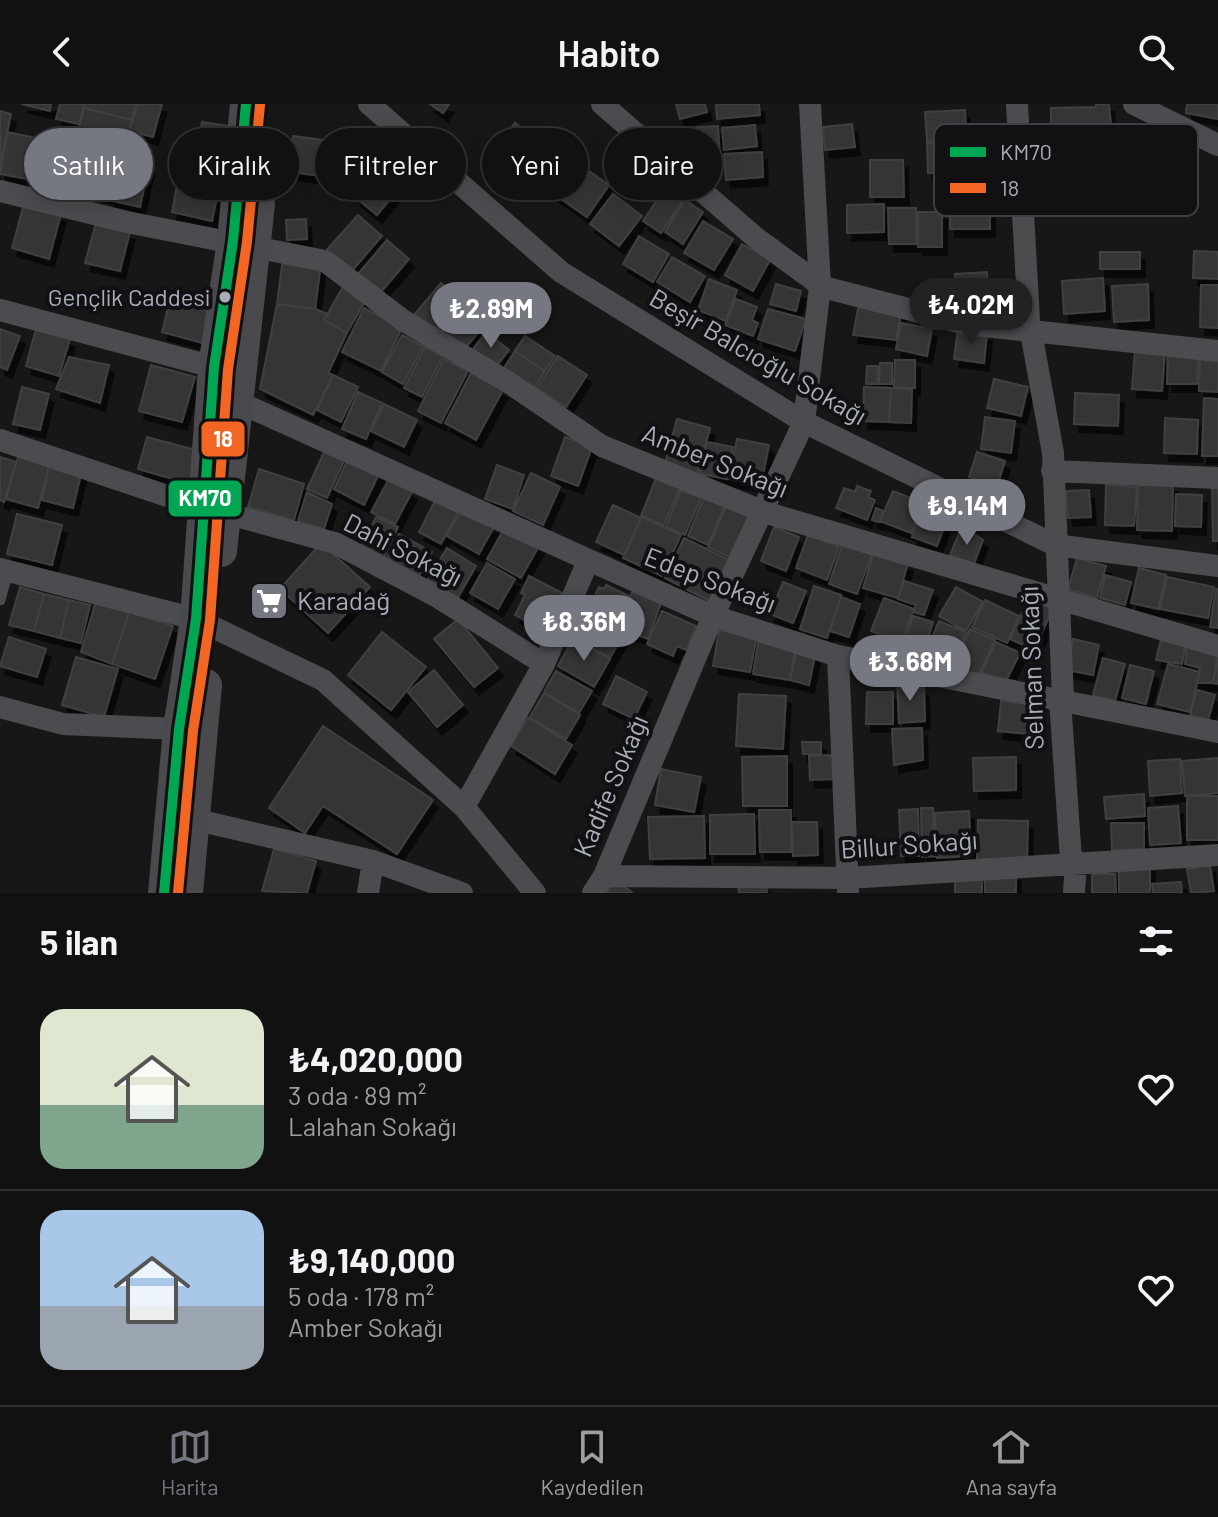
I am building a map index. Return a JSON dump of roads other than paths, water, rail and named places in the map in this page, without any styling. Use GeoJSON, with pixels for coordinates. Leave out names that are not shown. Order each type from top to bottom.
{"type":"FeatureCollection","features":[{"type":"Feature","properties":{"kind":"main road"},"geometry":{"type":"LineString","coordinates":[[244,244],[246,104]]}},
{"type":"Feature","properties":{"kind":"main road"},"geometry":{"type":"LineString","coordinates":[[187,893],[221,386],[268,104]]}},
{"type":"Feature","properties":{"kind":"main road"},"geometry":{"type":"LineString","coordinates":[[164,893],[179,729],[204,623]]}},
{"type":"Feature","properties":{"kind":"street","name":"Beşir Balcıoğlu Sokağı"},"geometry":{"type":"LineString","coordinates":[[369,104],[561,272],[804,422],[1055,545],[1218,566]]}},
{"type":"Feature","properties":{"kind":"street"},"geometry":{"type":"LineString","coordinates":[[602,104],[756,238],[820,286],[966,324],[1218,351]]}},
{"type":"Feature","properties":{"kind":"street","name":"Kadife Sokağı"},"geometry":{"type":"LineString","coordinates":[[598,884],[713,616],[804,422],[820,286],[810,104]]}},
{"type":"Feature","properties":{"kind":"street","name":"Selman Sokağı"},"geometry":{"type":"LineString","coordinates":[[1017,104],[1018,124]]}},
{"type":"Feature","properties":{"kind":"street"},"geometry":{"type":"LineString","coordinates":[[1134,104],[1175,124]]}},
{"type":"Feature","properties":{"kind":"street"},"geometry":{"type":"LineString","coordinates":[[1198,135],[1218,145]]}},
{"type":"Feature","properties":{"kind":"street","name":"Amber Sokağı"},"geometry":{"type":"LineString","coordinates":[[0,191],[127,222],[325,261],[404,321],[508,382],[602,446],[764,512],[1218,646]]}},
{"type":"Feature","properties":{"kind":"street","name":"Selman Sokağı"},"geometry":{"type":"LineString","coordinates":[[1024,216],[1031,331],[1053,453],[1063,699],[1060,700],[1071,860],[1076,861],[1074,893]]}},
{"type":"Feature","properties":{"kind":"street"},"geometry":{"type":"LineString","coordinates":[[0,310],[221,386]]}},
{"type":"Feature","properties":{"kind":"street","name":"Edep Sokağı"},"geometry":{"type":"LineString","coordinates":[[221,386],[588,561],[713,616],[838,656],[1218,732]]}},
{"type":"Feature","properties":{"kind":"street","name":"Dahi Sokağı"},"geometry":{"type":"LineString","coordinates":[[0,440],[214,510],[335,543],[436,596],[544,664]]}},
{"type":"Feature","properties":{"kind":"street"},"geometry":{"type":"LineString","coordinates":[[1052,471],[1218,478]]}},
{"type":"Feature","properties":{"kind":"street"},"geometry":{"type":"LineString","coordinates":[[464,807],[544,664],[588,561]]}},
{"type":"Feature","properties":{"kind":"street"},"geometry":{"type":"LineString","coordinates":[[4,570],[204,623],[323,680],[464,807],[535,893]]}},
{"type":"Feature","properties":{"kind":"street"},"geometry":{"type":"LineString","coordinates":[[838,656],[848,886]]}},
{"type":"Feature","properties":{"kind":"street"},"geometry":{"type":"LineString","coordinates":[[0,707],[63,724],[179,729]]}},
{"type":"Feature","properties":{"kind":"street"},"geometry":{"type":"LineString","coordinates":[[193,819],[373,861],[462,893]]}},
{"type":"Feature","properties":{"kind":"street","name":"Billur Sokağı"},"geometry":{"type":"LineString","coordinates":[[598,884],[848,886],[1076,861],[1218,855]]}},
{"type":"Feature","properties":{"kind":"street"},"geometry":{"type":"LineString","coordinates":[[368,893],[373,861]]}},
{"type":"Feature","properties":{"kind":"lane"},"geometry":{"type":"LineString","coordinates":[[0,600],[4,570]]}},
{"type":"Feature","properties":{"kind":"place","name":"Gençlik Caddesi"},"geometry":{"type":"Point","coordinates":[225,297]}},
{"type":"Feature","properties":{"kind":"place","name":"Karadağ"},"geometry":{"type":"Point","coordinates":[269,601]}}]}
